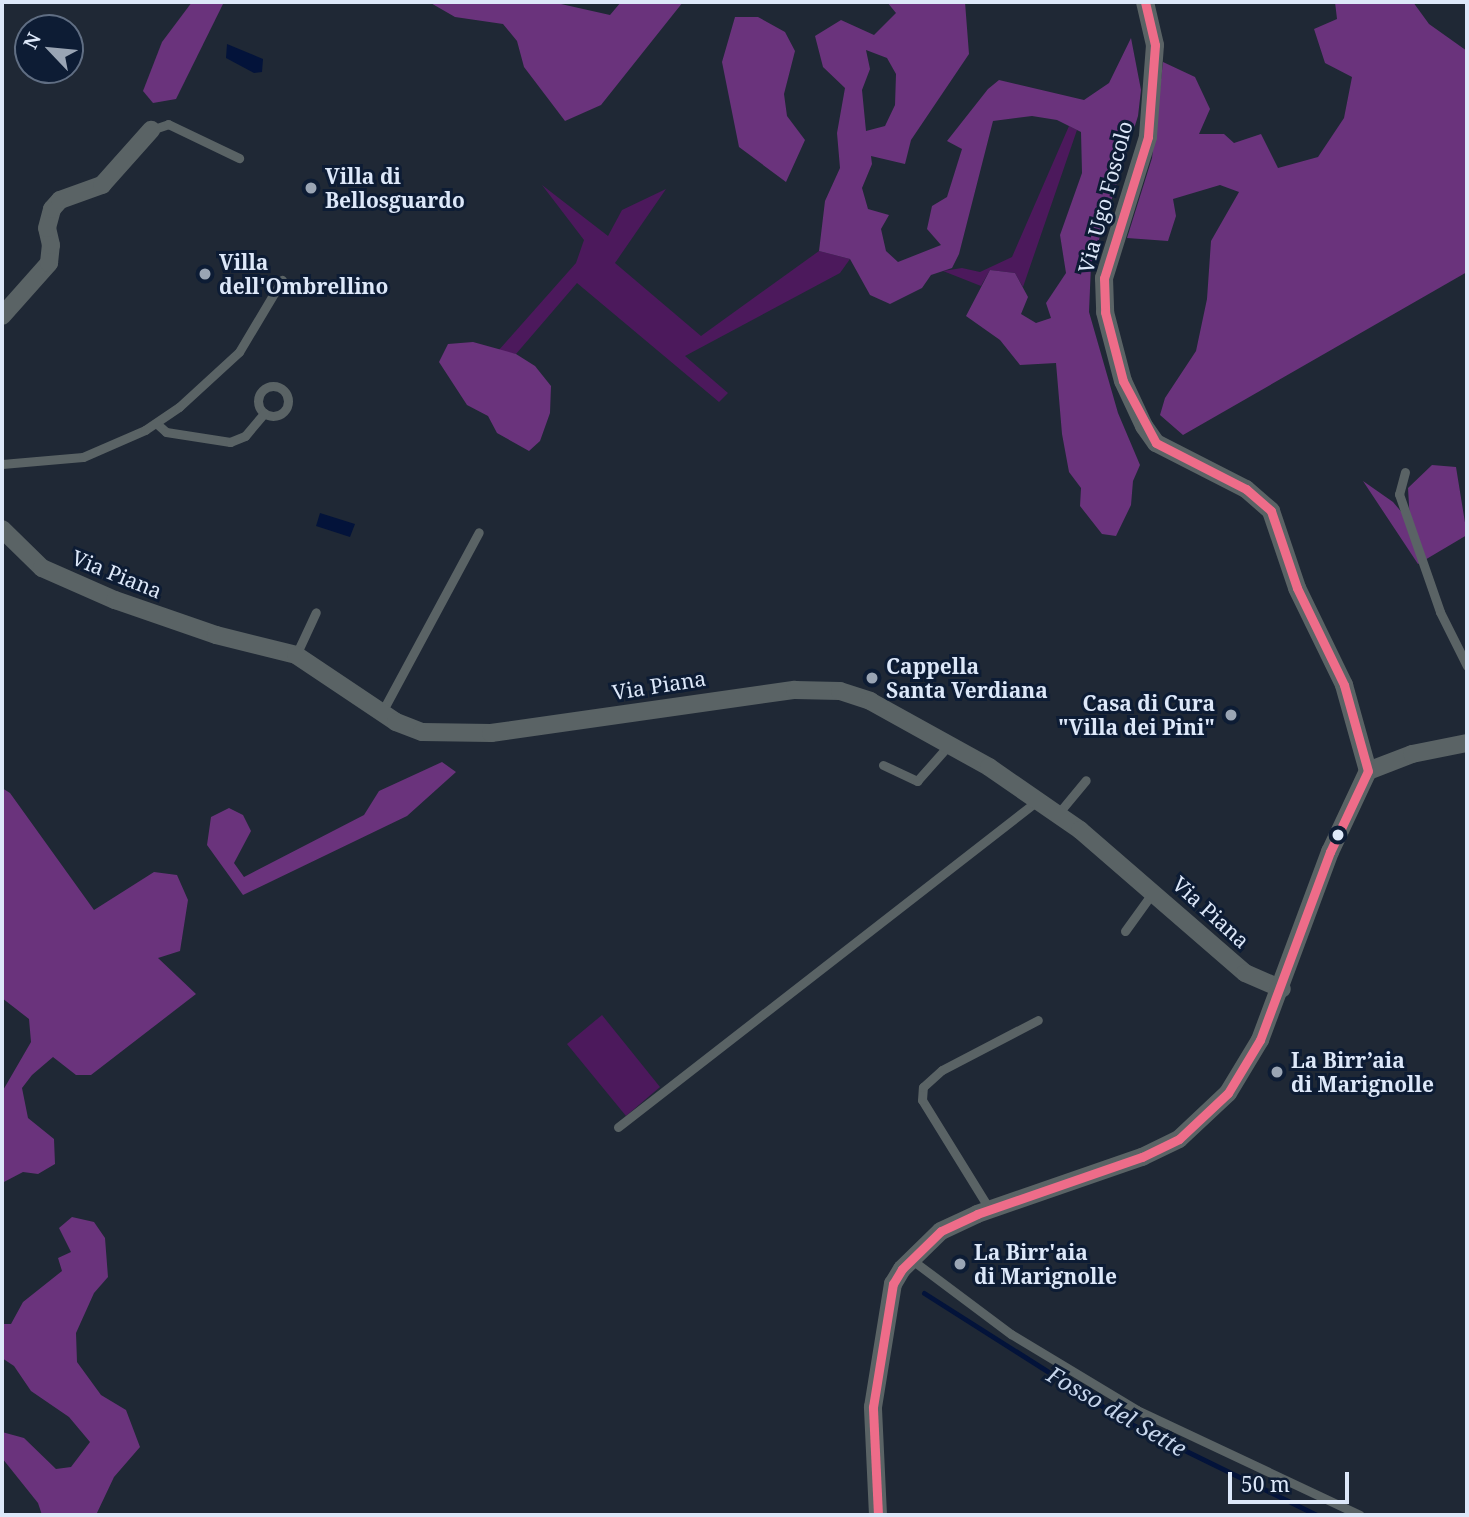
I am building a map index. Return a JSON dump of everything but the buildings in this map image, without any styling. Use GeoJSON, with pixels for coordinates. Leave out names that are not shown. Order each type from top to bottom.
{"type":"FeatureCollection","features":[{"type":"Feature","properties":{"kind":"street","name":"Via Ugo Foscolo"},"geometry":{"type":"LineString","coordinates":[[1145,2],[1155,45],[1148,136],[1104,278],[1105,312],[1123,381],[1143,426],[1156,443],[1246,489],[1271,511],[1297,588],[1344,685],[1368,771]]}},
{"type":"Feature","properties":{"kind":"street"},"geometry":{"type":"LineString","coordinates":[[2,316],[49,263],[51,245],[47,228],[52,209],[60,201],[102,185],[151,130]]}},
{"type":"Feature","properties":{"kind":"street","name":"Via Piana"},"geometry":{"type":"LineString","coordinates":[[2,529],[42,568],[115,600],[216,635],[296,655],[382,712],[422,732],[491,733],[744,694],[840,691],[870,701],[949,745],[1037,800],[1154,890],[1245,973],[1282,989]]}},
{"type":"Feature","properties":{"kind":"street"},"geometry":{"type":"LineString","coordinates":[[876,1514],[873,1407],[881,1342],[893,1284],[910,1259],[941,1231],[1179,1139],[1228,1093],[1260,1040],[1282,989],[1330,852],[1368,771],[1412,754],[1467,743]]}},
{"type":"Feature","properties":{"kind":"lane"},"geometry":{"type":"LineString","coordinates":[[151,130],[168,124],[239,158]]}},
{"type":"Feature","properties":{"kind":"lane"},"geometry":{"type":"LineString","coordinates":[[2,464],[83,457],[156,423],[239,352],[282,280]]}},
{"type":"Feature","properties":{"kind":"lane"},"geometry":{"type":"LineString","coordinates":[[156,423],[166,432],[230,442],[245,436],[264,413]]}},
{"type":"Feature","properties":{"kind":"lane"},"geometry":{"type":"LineString","coordinates":[[1405,472],[1399,494],[1440,612],[1467,666]]}},
{"type":"Feature","properties":{"kind":"lane"},"geometry":{"type":"LineString","coordinates":[[382,712],[479,532]]}},
{"type":"Feature","properties":{"kind":"lane"},"geometry":{"type":"LineString","coordinates":[[296,655],[316,612]]}},
{"type":"Feature","properties":{"kind":"lane"},"geometry":{"type":"LineString","coordinates":[[883,765],[917,781],[949,745]]}},
{"type":"Feature","properties":{"kind":"lane"},"geometry":{"type":"LineString","coordinates":[[1057,815],[1086,780]]}},
{"type":"Feature","properties":{"kind":"lane"},"geometry":{"type":"LineString","coordinates":[[618,1127],[1037,800]]}},
{"type":"Feature","properties":{"kind":"lane"},"geometry":{"type":"LineString","coordinates":[[1125,931],[1154,890]]}},
{"type":"Feature","properties":{"kind":"lane"},"geometry":{"type":"LineString","coordinates":[[990,1210],[922,1100],[923,1087],[942,1070],[1038,1020]]}},
{"type":"Feature","properties":{"kind":"lane"},"geometry":{"type":"LineString","coordinates":[[910,1259],[1012,1334],[1138,1410],[1360,1515]]}},
{"type":"Feature","properties":{"kind":"shaded area"},"geometry":{"type":"Polygon","coordinates":[[[192,2],[224,2],[176,99],[153,103],[143,91],[162,42],[192,2]]]}},
{"type":"Feature","properties":{"kind":"shaded area"},"geometry":{"type":"Polygon","coordinates":[[[429,2],[552,2],[610,15],[621,2],[683,2],[601,105],[565,121],[524,67],[517,41],[503,24],[455,17],[429,2]]]}},
{"type":"Feature","properties":{"kind":"shaded area"},"geometry":{"type":"Polygon","coordinates":[[[887,2],[965,2],[969,54],[911,140],[905,164],[871,156],[872,164],[862,188],[868,209],[889,215],[881,229],[886,251],[898,262],[941,245],[927,229],[932,206],[947,197],[962,149],[947,141],[988,89],[999,80],[1084,100],[1109,83],[1131,38],[1141,90],[1138,116],[1091,265],[1089,312],[1118,413],[1140,465],[1133,481],[1131,505],[1116,536],[1102,534],[1080,506],[1081,488],[1069,472],[1062,434],[1056,363],[1020,365],[1000,340],[966,316],[990,270],[1015,273],[1028,297],[1021,314],[1036,323],[1051,318],[1046,303],[1066,273],[1060,235],[1082,173],[1081,132],[1057,120],[1032,116],[993,121],[959,254],[952,268],[931,275],[922,288],[890,304],[870,295],[850,259],[819,251],[825,201],[840,168],[837,133],[845,88],[823,67],[815,36],[841,20],[874,35],[896,13],[887,2]],[[866,50],[870,69],[862,90],[866,131],[885,126],[895,105],[896,74],[887,58],[866,50]]]}},
{"type":"Feature","properties":{"kind":"shaded area"},"geometry":{"type":"Polygon","coordinates":[[[1335,2],[1413,2],[1429,24],[1467,51],[1467,272],[1183,435],[1160,415],[1165,398],[1196,351],[1207,299],[1211,241],[1239,192],[1220,185],[1173,199],[1176,216],[1168,241],[1127,238],[1152,158],[1163,62],[1195,77],[1210,109],[1199,134],[1224,134],[1234,143],[1261,134],[1278,168],[1318,157],[1344,118],[1352,77],[1325,63],[1314,29],[1337,19],[1335,2]]]}},
{"type":"Feature","properties":{"kind":"shaded area"},"geometry":{"type":"Polygon","coordinates":[[[735,17],[758,17],[785,32],[795,51],[784,94],[787,116],[805,140],[786,182],[739,147],[722,62],[735,17]]]}},
{"type":"Feature","properties":{"kind":"shaded area"},"geometry":{"type":"Polygon","coordinates":[[[1069,126],[1077,130],[1023,287],[1015,273],[990,270],[981,286],[943,271],[962,268],[980,272],[1012,257],[1069,126]]]}},
{"type":"Feature","properties":{"kind":"shaded area"},"geometry":{"type":"Polygon","coordinates":[[[542,185],[608,236],[622,210],[666,189],[615,263],[701,336],[819,251],[850,259],[840,273],[685,356],[728,393],[719,402],[577,283],[516,354],[498,351],[576,263],[584,240],[542,185]]]}},
{"type":"Feature","properties":{"kind":"shaded area"},"geometry":{"type":"Polygon","coordinates":[[[473,342],[516,354],[535,366],[551,386],[550,413],[540,441],[529,451],[497,433],[488,416],[467,405],[439,362],[448,344],[473,342]]]}},
{"type":"Feature","properties":{"kind":"shaded area"},"geometry":{"type":"Polygon","coordinates":[[[1432,465],[1456,467],[1467,535],[1418,564],[1363,481],[1393,502],[1410,522],[1408,488],[1432,465]]]}},
{"type":"Feature","properties":{"kind":"shaded area"},"geometry":{"type":"Polygon","coordinates":[[[442,762],[456,772],[407,816],[243,895],[207,845],[211,817],[229,808],[243,815],[251,831],[234,863],[244,877],[364,815],[379,791],[442,762]]]}},
{"type":"Feature","properties":{"kind":"shaded area"},"geometry":{"type":"Polygon","coordinates":[[[2,788],[10,793],[94,910],[154,872],[177,875],[188,900],[180,951],[158,958],[196,994],[91,1075],[76,1075],[53,1057],[32,1075],[22,1088],[28,1118],[54,1139],[55,1164],[38,1174],[23,1172],[2,1183],[2,1092],[31,1042],[29,1019],[2,998],[2,788]]]}},
{"type":"Feature","properties":{"kind":"shaded area"},"geometry":{"type":"Polygon","coordinates":[[[602,1015],[660,1087],[626,1116],[567,1044],[602,1015]]]}},
{"type":"Feature","properties":{"kind":"shaded area"},"geometry":{"type":"Polygon","coordinates":[[[72,1217],[94,1222],[105,1238],[108,1277],[94,1293],[76,1333],[77,1362],[101,1395],[126,1410],[140,1447],[114,1477],[96,1515],[42,1515],[38,1503],[2,1458],[2,1432],[24,1438],[56,1469],[71,1467],[90,1442],[69,1417],[31,1391],[14,1366],[2,1358],[2,1324],[11,1324],[23,1302],[62,1271],[58,1258],[71,1252],[59,1228],[72,1217]]]}},
{"type":"Feature","properties":{"kind":"water"},"geometry":{"type":"Polygon","coordinates":[[[227,44],[263,59],[262,72],[254,73],[226,58],[227,44]]]}},
{"type":"Feature","properties":{"kind":"water"},"geometry":{"type":"Polygon","coordinates":[[[320,513],[355,524],[350,537],[316,526],[320,513]]]}},
{"type":"Feature","properties":{"kind":"waterway","name":"Fosso del Sette"},"geometry":{"type":"LineString","coordinates":[[924,1293],[1129,1423],[1317,1515]]}},
{"type":"Feature","properties":{"kind":"transit line"},"geometry":{"type":"LineString","coordinates":[[1145,2],[1155,45],[1148,137],[1104,278],[1105,312],[1123,381],[1156,443],[1246,489],[1271,511],[1297,588],[1344,685],[1368,771]]}},
{"type":"Feature","properties":{"kind":"transit line"},"geometry":{"type":"LineString","coordinates":[[878,1515],[873,1407],[893,1284],[902,1269],[941,1231],[977,1214],[1142,1157],[1179,1139],[1228,1093],[1260,1040],[1330,852],[1368,771]]}},
{"type":"Feature","properties":{"kind":"place","name":"Villa di Bellosguardo"},"geometry":{"type":"Point","coordinates":[311,188]}},
{"type":"Feature","properties":{"kind":"place","name":"Villa dell'Ombrellino"},"geometry":{"type":"Point","coordinates":[205,274]}},
{"type":"Feature","properties":{"kind":"place","name":"Cappella Santa Verdiana"},"geometry":{"type":"Point","coordinates":[872,678]}},
{"type":"Feature","properties":{"kind":"place","name":"Casa di Cura \"Villa dei Pini\""},"geometry":{"type":"Point","coordinates":[1231,715]}},
{"type":"Feature","properties":{"kind":"place","name":"La Birr’aia di Marignolle"},"geometry":{"type":"Point","coordinates":[1277,1072]}},
{"type":"Feature","properties":{"kind":"place","name":"La Birr'aia di Marignolle"},"geometry":{"type":"Point","coordinates":[960,1264]}}]}
